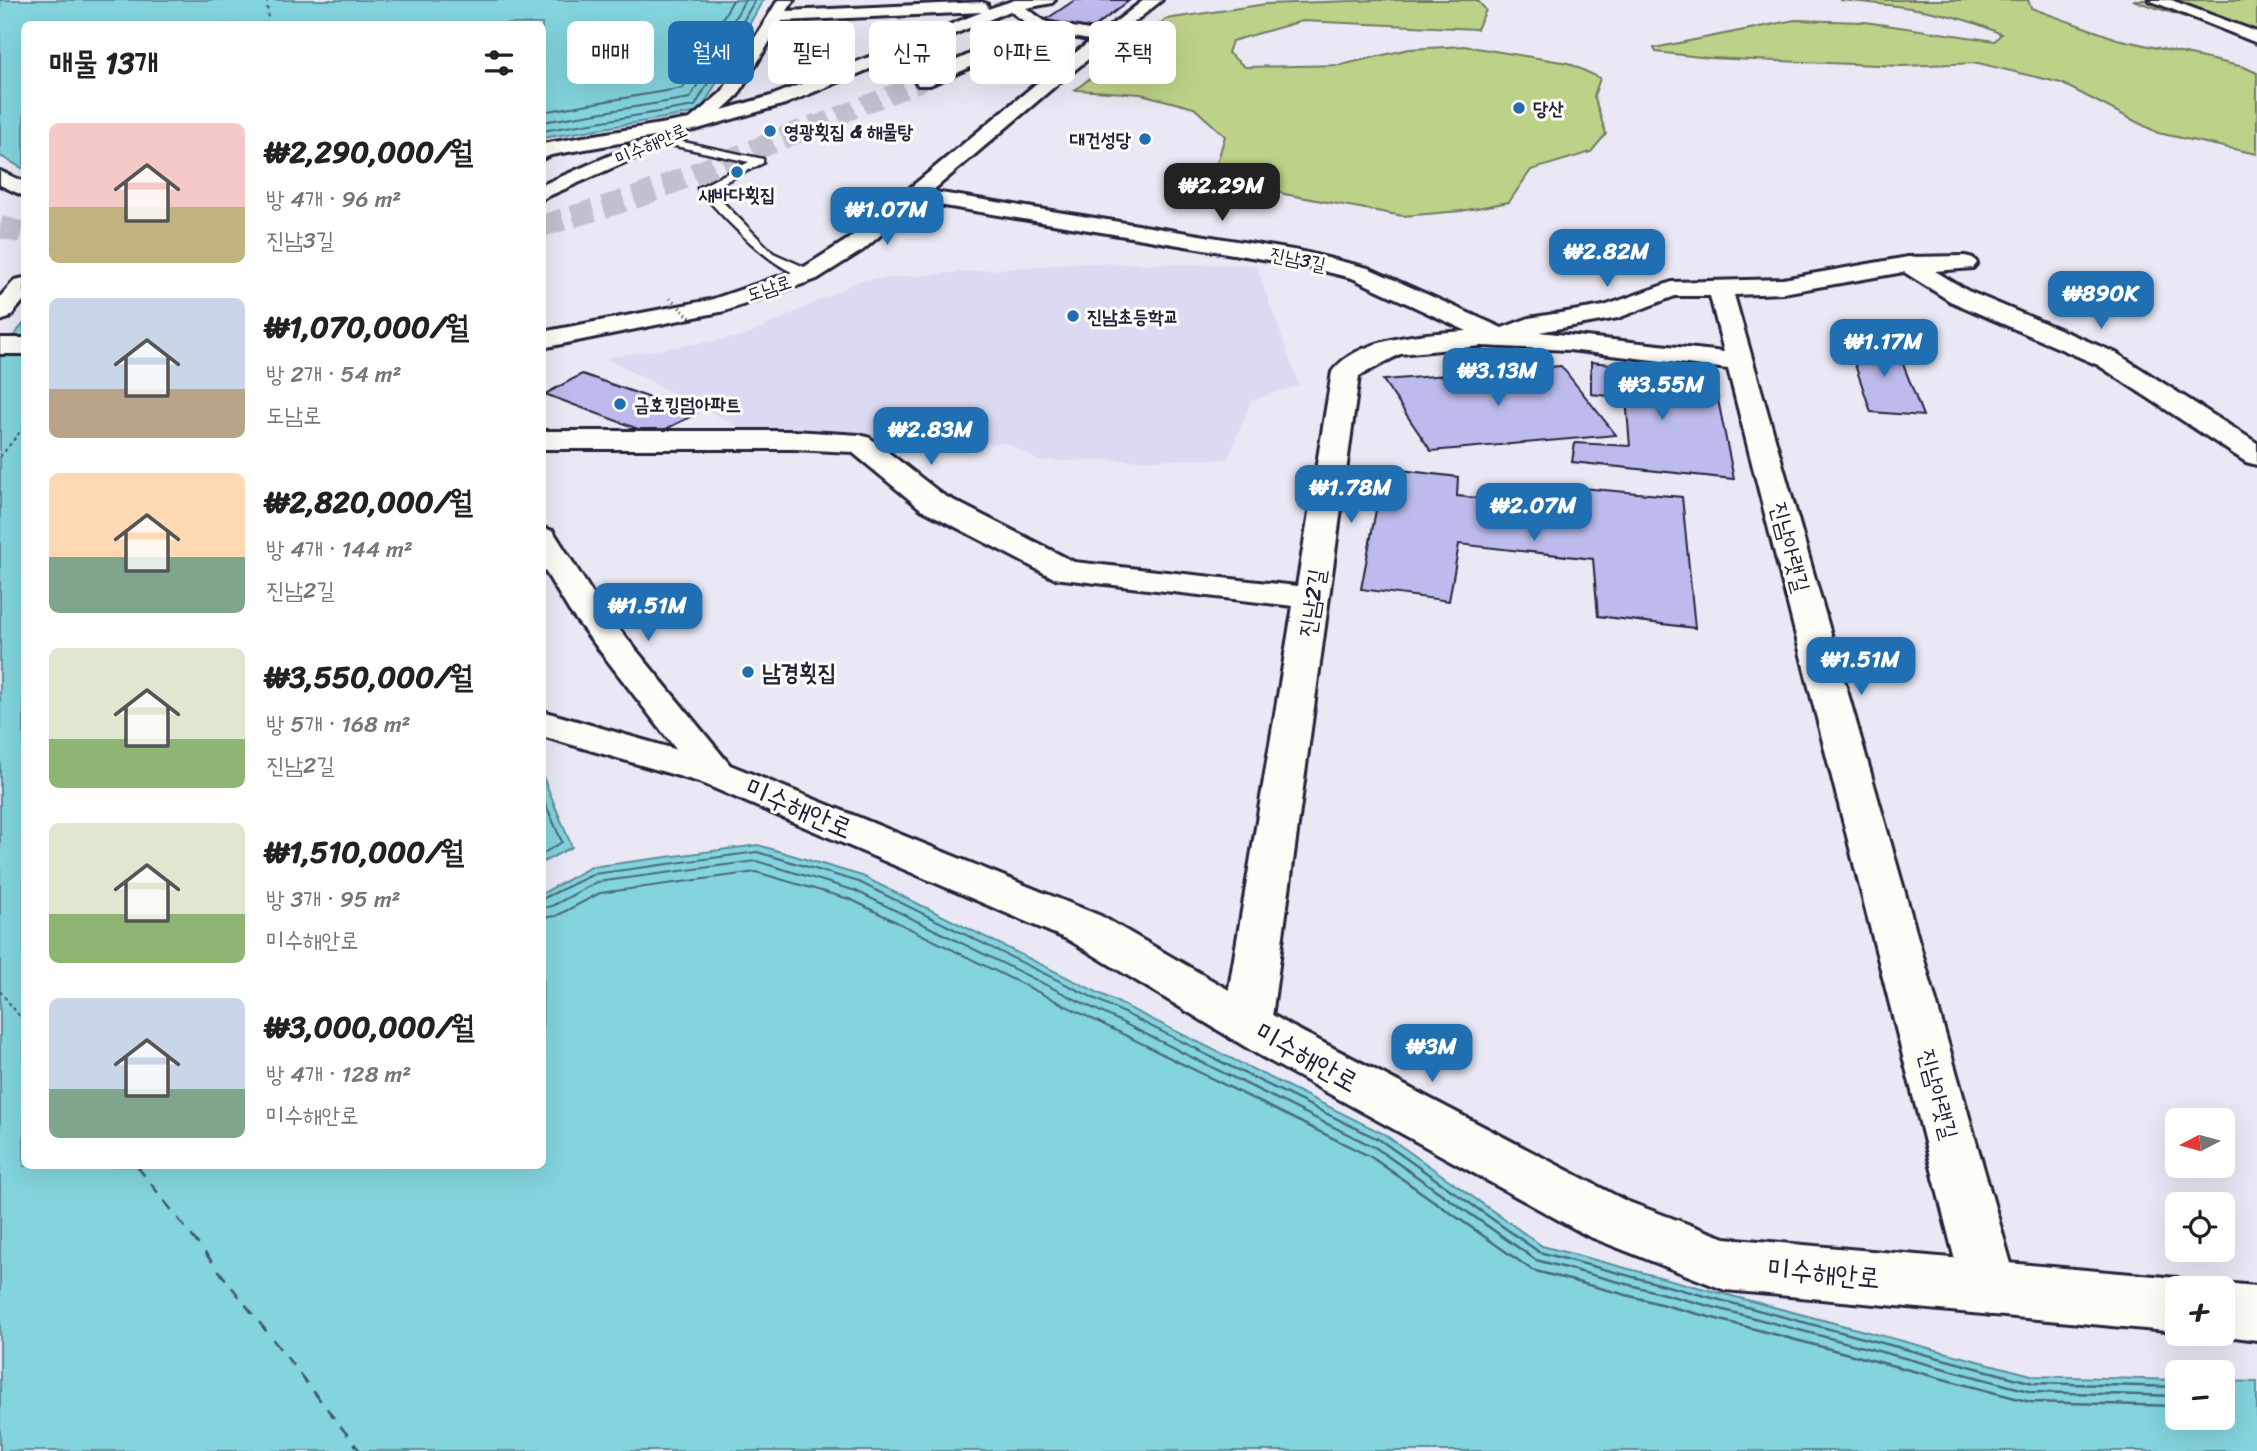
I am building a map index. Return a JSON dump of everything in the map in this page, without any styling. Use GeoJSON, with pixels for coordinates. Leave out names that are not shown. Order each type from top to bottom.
{"type":"FeatureCollection","features":[{"type":"Feature","properties":{"kind":"street"},"geometry":{"type":"LineString","coordinates":[[782,8],[1047,0]]}},
{"type":"Feature","properties":{"kind":"street","name":"도남로"},"geometry":{"type":"LineString","coordinates":[[1127,21],[1154,0]]}},
{"type":"Feature","properties":{"kind":"street"},"geometry":{"type":"LineString","coordinates":[[2157,0],[2257,38]]}},
{"type":"Feature","properties":{"kind":"street"},"geometry":{"type":"LineString","coordinates":[[1010,3],[1034,21]]}},
{"type":"Feature","properties":{"kind":"street"},"geometry":{"type":"LineString","coordinates":[[546,149],[694,124],[778,100],[1010,3]]}},
{"type":"Feature","properties":{"kind":"street","name":"미수해안로"},"geometry":{"type":"LineString","coordinates":[[546,191],[694,124],[729,95],[782,8]]}},
{"type":"Feature","properties":{"kind":"street","name":"도남로"},"geometry":{"type":"LineString","coordinates":[[546,339],[716,306],[809,274],[855,245],[1089,51]]}},
{"type":"Feature","properties":{"kind":"street"},"geometry":{"type":"LineString","coordinates":[[0,177],[21,188]]}},
{"type":"Feature","properties":{"kind":"street","name":"진남3길"},"geometry":{"type":"LineString","coordinates":[[916,195],[1298,258],[1360,273],[1502,337]]}},
{"type":"Feature","properties":{"kind":"street"},"geometry":{"type":"LineString","coordinates":[[1502,337],[1529,326],[1609,313],[1672,289],[1783,286],[1908,264],[1965,263]]}},
{"type":"Feature","properties":{"kind":"street"},"geometry":{"type":"LineString","coordinates":[[1908,264],[1959,296],[2107,359],[2257,456]]}},
{"type":"Feature","properties":{"kind":"street"},"geometry":{"type":"LineString","coordinates":[[0,313],[21,288]]}},
{"type":"Feature","properties":{"kind":"street","name":"진남아랫길"},"geometry":{"type":"LineString","coordinates":[[1720,288],[1990,1288]]}},
{"type":"Feature","properties":{"kind":"street","name":"진남2길"},"geometry":{"type":"LineString","coordinates":[[1247,1024],[1346,372],[1371,356],[1397,346],[1502,337],[1740,362]]}},
{"type":"Feature","properties":{"kind":"street"},"geometry":{"type":"LineString","coordinates":[[0,346],[21,346]]}},
{"type":"Feature","properties":{"kind":"street"},"geometry":{"type":"LineString","coordinates":[[546,440],[794,440],[860,444],[932,502],[1066,571],[1312,598]]}},
{"type":"Feature","properties":{"kind":"street"},"geometry":{"type":"LineString","coordinates":[[546,545],[587,612],[716,774]]}},
{"type":"Feature","properties":{"kind":"street","name":"미수해안로"},"geometry":{"type":"LineString","coordinates":[[546,724],[716,774],[1085,928],[1247,1024],[1607,1219],[1725,1264],[2165,1304]]}},
{"type":"Feature","properties":{"kind":"street"},"geometry":{"type":"LineString","coordinates":[[2235,1311],[2257,1313]]}},
{"type":"Feature","properties":{"kind":"lane"},"geometry":{"type":"LineString","coordinates":[[660,140],[759,161],[703,188],[769,255],[809,274]]}},
{"type":"Feature","properties":{"kind":"path"},"geometry":{"type":"LineString","coordinates":[[670,298],[690,318]]}},
{"type":"Feature","properties":{"kind":"shaded area","name":"진남초등학교"},"geometry":{"type":"Polygon","coordinates":[[[1077,263],[1256,265],[1299,385],[1251,401],[1228,459],[1039,461],[1008,443],[876,444],[741,428],[605,358],[745,336],[861,280],[1077,263]]]}},
{"type":"Feature","properties":{"kind":"green space"},"geometry":{"type":"Polygon","coordinates":[[[1477,0],[1486,10],[1477,29],[1302,21],[1232,41],[1228,53],[1245,67],[1341,65],[1409,49],[1464,46],[1568,63],[1600,78],[1594,96],[1606,134],[1591,152],[1531,170],[1509,202],[1461,211],[1403,216],[1284,194],[1217,163],[1225,136],[1194,108],[1141,94],[1075,90],[1089,79],[1089,84],[1176,84],[1176,21],[1163,21],[1266,4],[1477,0]]]}},
{"type":"Feature","properties":{"kind":"green space"},"geometry":{"type":"Polygon","coordinates":[[[1839,0],[2028,0],[2031,8],[2117,39],[2244,67],[2257,73],[2257,154],[2158,133],[2061,83],[1978,63],[1902,66],[1709,58],[1656,52],[1654,48],[1795,20],[1865,22],[1995,41],[2001,34],[1942,14],[1839,0]]]}},
{"type":"Feature","properties":{"kind":"green space"},"geometry":{"type":"Polygon","coordinates":[[[2133,0],[2257,0],[2257,40],[2141,3],[2133,0]]]}},
{"type":"Feature","properties":{"kind":"water"},"geometry":{"type":"Polygon","coordinates":[[[0,0],[763,0],[751,21],[668,21],[668,84],[716,84],[700,112],[546,138],[546,21],[21,21],[21,167],[0,156],[0,0]]]}},
{"type":"Feature","properties":{"kind":"water"},"geometry":{"type":"Polygon","coordinates":[[[21,327],[21,1169],[546,1169],[546,891],[591,867],[758,845],[862,876],[1384,1134],[1542,1246],[2035,1376],[2165,1380],[2165,1430],[2235,1430],[2235,1381],[2257,1382],[2257,1451],[0,1451],[0,352],[21,327]]]}},
{"type":"Feature","properties":{"kind":"water"},"geometry":{"type":"Polygon","coordinates":[[[546,784],[572,847],[546,860],[546,784]]]}},
{"type":"Feature","properties":{"kind":"building"},"geometry":{"type":"Polygon","coordinates":[[[1075,0],[1130,0],[1102,21],[1089,21],[1089,31],[1075,30],[1075,21],[1045,20],[1075,0]]]}},
{"type":"Feature","properties":{"kind":"building"},"geometry":{"type":"Polygon","coordinates":[[[1847,341],[1896,346],[1923,416],[1871,412],[1847,341]]]}},
{"type":"Feature","properties":{"kind":"building"},"geometry":{"type":"Polygon","coordinates":[[[1591,362],[1713,375],[1734,479],[1572,462],[1575,443],[1630,446],[1626,398],[1591,394],[1591,362]]]}},
{"type":"Feature","properties":{"kind":"building"},"geometry":{"type":"Polygon","coordinates":[[[1561,366],[1616,435],[1431,451],[1383,380],[1561,366]]]}},
{"type":"Feature","properties":{"kind":"building","name":"금호킹덤아파트"},"geometry":{"type":"Polygon","coordinates":[[[582,374],[696,414],[654,435],[546,393],[582,374]]]}},
{"type":"Feature","properties":{"kind":"building"},"geometry":{"type":"Polygon","coordinates":[[[1384,468],[1458,477],[1457,496],[1580,508],[1582,488],[1682,497],[1695,628],[1598,616],[1593,559],[1459,544],[1449,601],[1361,589],[1384,468]]]}},
{"type":"Feature","properties":{"kind":"ferry route"},"geometry":{"type":"LineString","coordinates":[[267,0],[268,21]]}},
{"type":"Feature","properties":{"kind":"ferry route"},"geometry":{"type":"LineString","coordinates":[[0,457],[21,431]]}},
{"type":"Feature","properties":{"kind":"ferry route"},"geometry":{"type":"LineString","coordinates":[[0,991],[21,1018]]}},
{"type":"Feature","properties":{"kind":"ferry route"},"geometry":{"type":"LineString","coordinates":[[139,1169],[360,1451]]}},
{"type":"Feature","properties":{"kind":"tunnel"},"geometry":{"type":"LineString","coordinates":[[813,126],[917,84]]}},
{"type":"Feature","properties":{"kind":"tunnel"},"geometry":{"type":"LineString","coordinates":[[546,225],[637,197],[818,124]]}},
{"type":"Feature","properties":{"kind":"tunnel"},"geometry":{"type":"LineString","coordinates":[[0,227],[21,232]]}},
{"type":"Feature","properties":{"kind":"place","name":"당산"},"geometry":{"type":"Point","coordinates":[1519,108]}},
{"type":"Feature","properties":{"kind":"place","name":"영광횟집 & 해물탕"},"geometry":{"type":"Point","coordinates":[770,131]}},
{"type":"Feature","properties":{"kind":"place","name":"대건성당"},"geometry":{"type":"Point","coordinates":[1145,139]}},
{"type":"Feature","properties":{"kind":"place","name":"새바다횟집"},"geometry":{"type":"Point","coordinates":[737,172]}},
{"type":"Feature","properties":{"kind":"place","name":"진남초등학교"},"geometry":{"type":"Point","coordinates":[1073,316]}},
{"type":"Feature","properties":{"kind":"place","name":"금호킹덤아파트"},"geometry":{"type":"Point","coordinates":[620,404]}},
{"type":"Feature","properties":{"kind":"place","name":"남경횟집"},"geometry":{"type":"Point","coordinates":[748,672]}}]}
